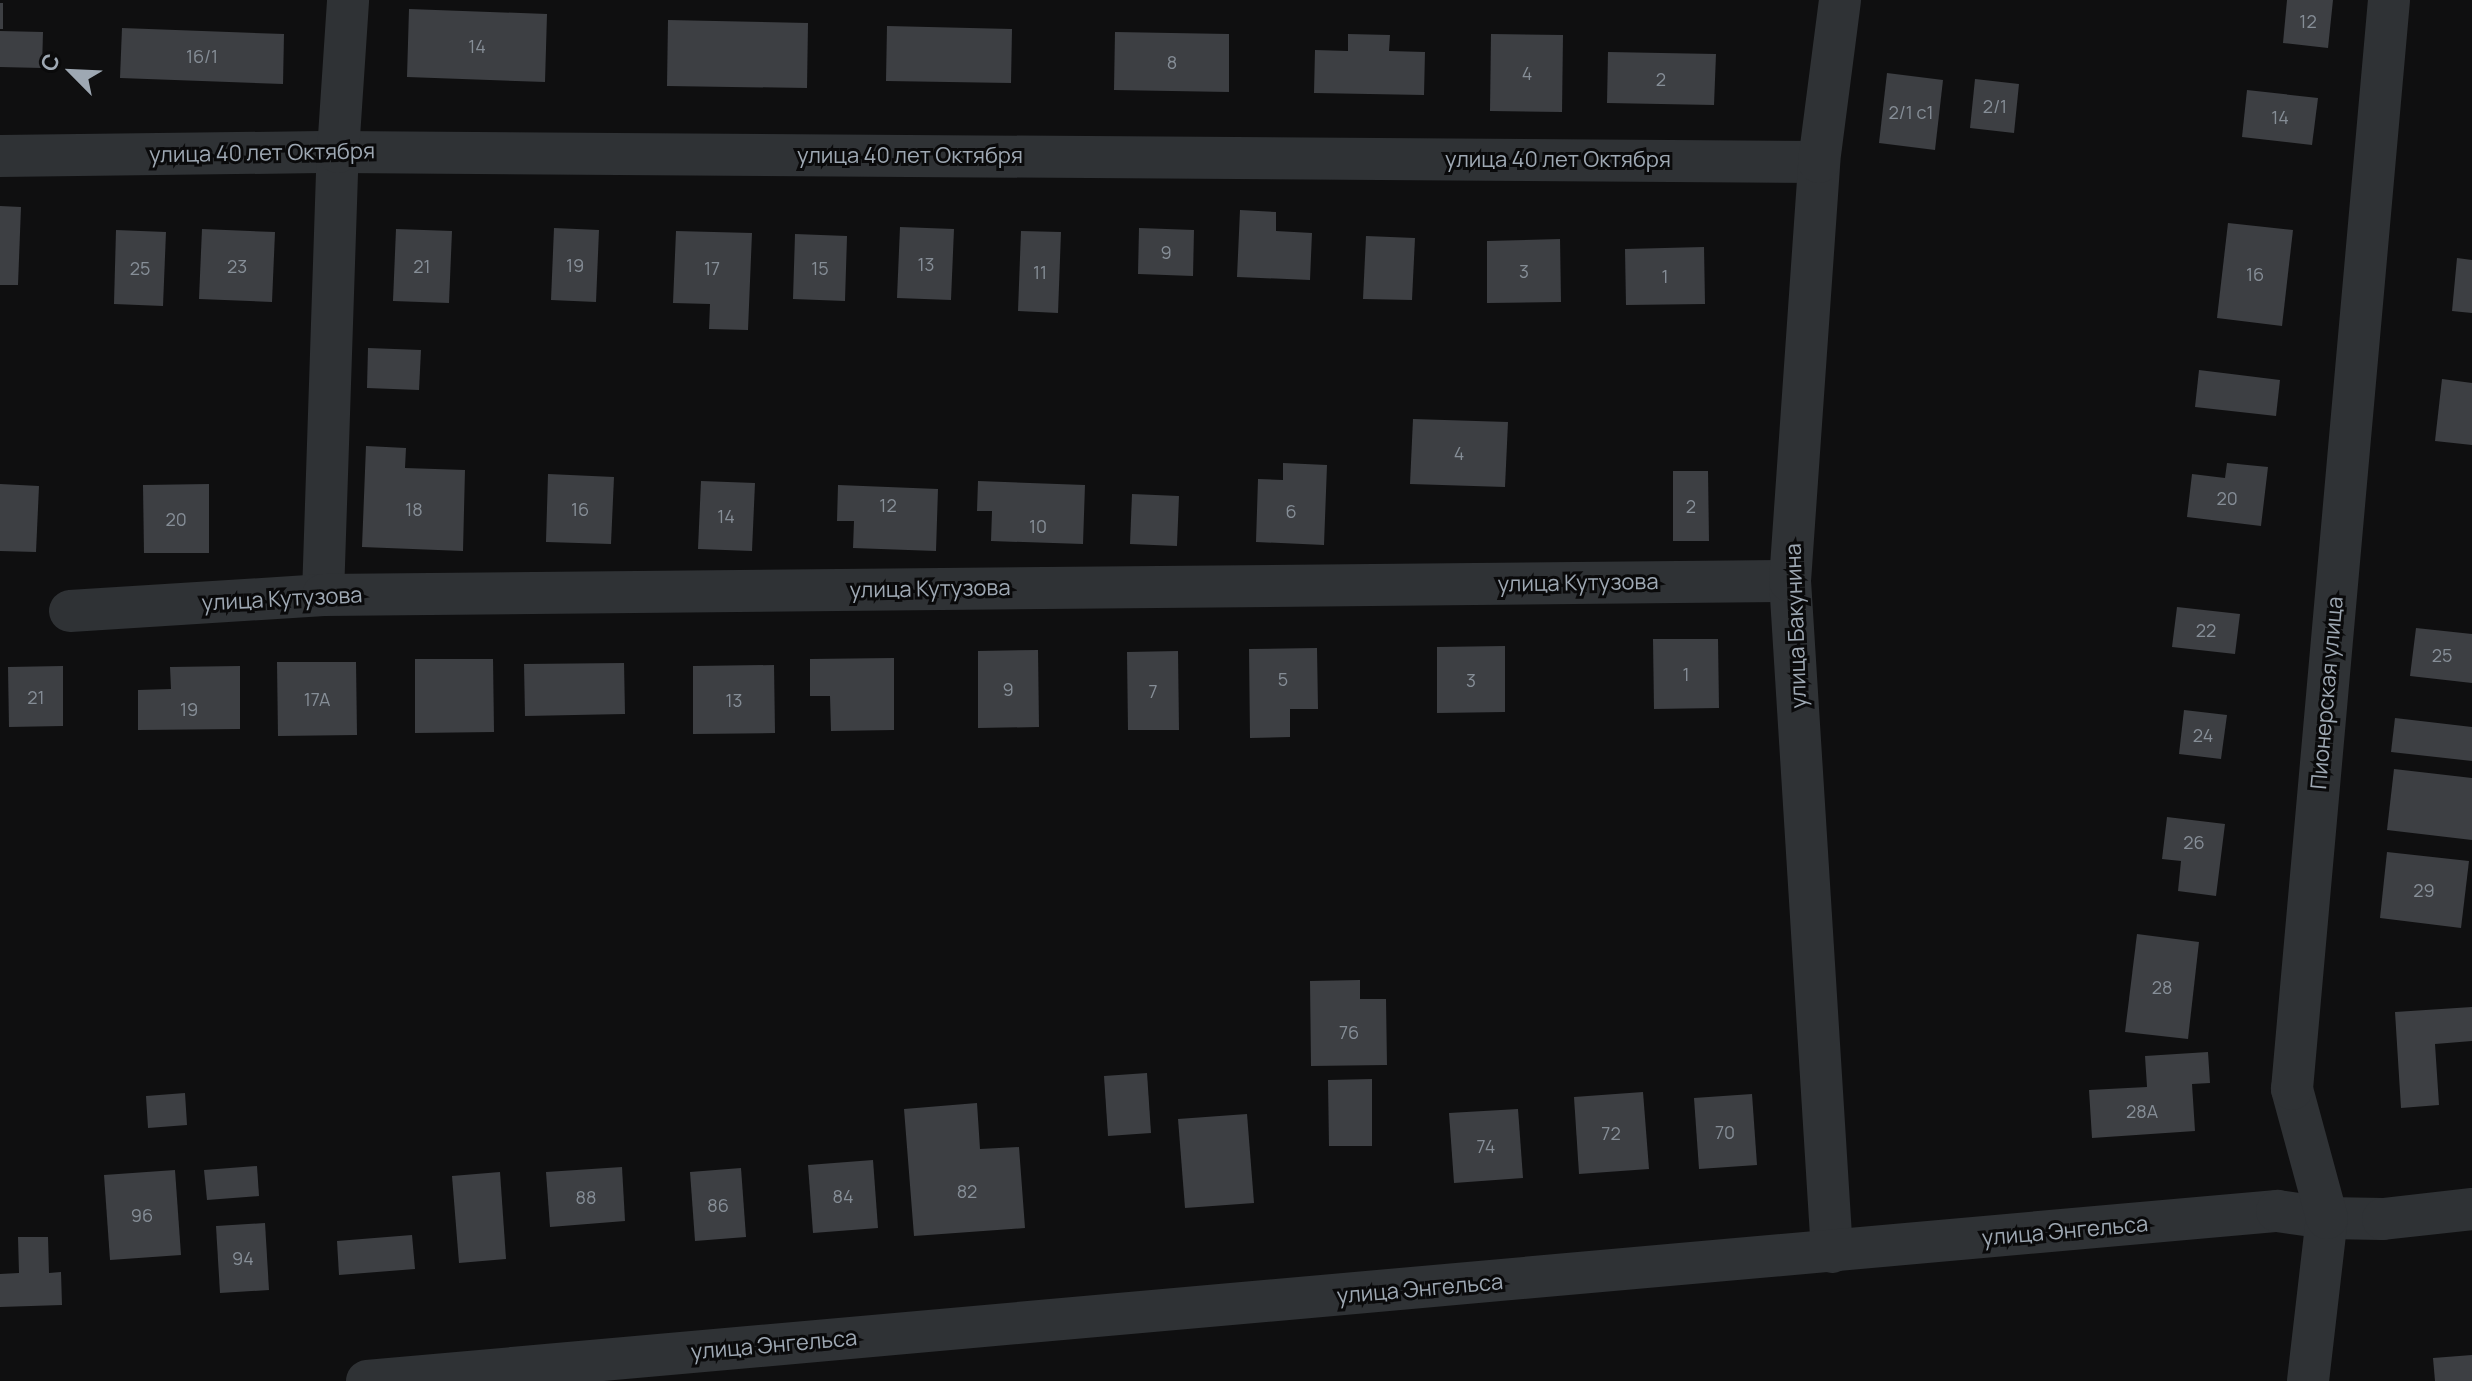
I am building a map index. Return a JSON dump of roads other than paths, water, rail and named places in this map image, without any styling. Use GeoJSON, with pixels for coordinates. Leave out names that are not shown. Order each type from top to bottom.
{"type":"FeatureCollection","features":[{"type":"Feature","properties":{"kind":"street"},"geometry":{"type":"LineString","coordinates":[[323,595],[338,152],[348,0]]}},
{"type":"Feature","properties":{"kind":"street","name":"улица Бакунина"},"geometry":{"type":"LineString","coordinates":[[1832,1252],[1790,581],[1819,162],[1840,0]]}},
{"type":"Feature","properties":{"kind":"street","name":"Пионерская улица"},"geometry":{"type":"LineString","coordinates":[[2308,1381],[2327,1218],[2292,1089],[2389,0]]}},
{"type":"Feature","properties":{"kind":"street","name":"улица 40 лет Октября"},"geometry":{"type":"LineString","coordinates":[[0,156],[338,152],[1819,162]]}},
{"type":"Feature","properties":{"kind":"street","name":"улица Кутузова"},"geometry":{"type":"LineString","coordinates":[[70,611],[323,595],[1790,581]]}},
{"type":"Feature","properties":{"kind":"street","name":"улица Энгельса"},"geometry":{"type":"LineString","coordinates":[[367,1381],[2277,1211],[2327,1218],[2383,1219],[2472,1209]]}}]}
